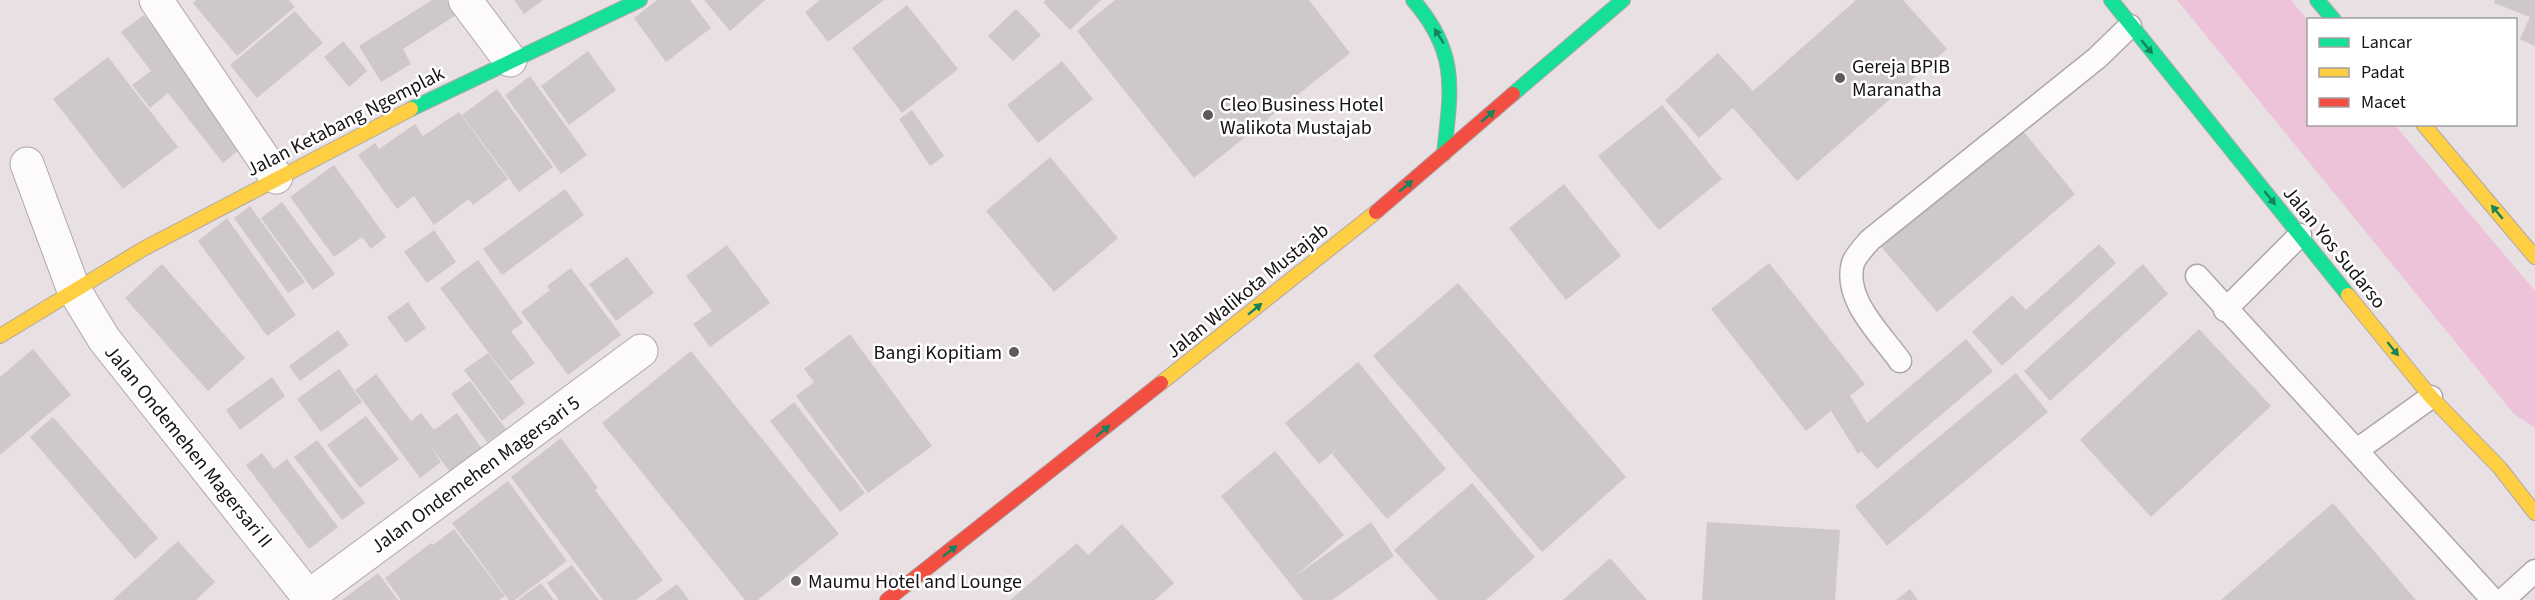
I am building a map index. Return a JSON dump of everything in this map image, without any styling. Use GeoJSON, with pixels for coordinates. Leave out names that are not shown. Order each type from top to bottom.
{"type":"FeatureCollection","features":[{"type":"Feature","properties":{"kind":"main road","name":"Jalan Ketabang Ngemplak"},"geometry":{"type":"LineString","coordinates":[[0,336],[73,288],[276,177],[510,60],[640,0]]}},
{"type":"Feature","properties":{"kind":"main road"},"geometry":{"type":"LineString","coordinates":[[1432,0],[1415,2],[1444,43],[1451,79],[1444,154]]}},
{"type":"Feature","properties":{"kind":"main road","name":"Jalan Walikota Mustajab"},"geometry":{"type":"LineString","coordinates":[[887,600],[1126,412],[1444,154],[1623,0]]}},
{"type":"Feature","properties":{"kind":"main road","name":"Jalan Yos Sudarso"},"geometry":{"type":"LineString","coordinates":[[2111,0],[2431,397],[2500,468],[2535,513]]}},
{"type":"Feature","properties":{"kind":"main road"},"geometry":{"type":"LineString","coordinates":[[2317,0],[2332,18]]}},
{"type":"Feature","properties":{"kind":"main road"},"geometry":{"type":"LineString","coordinates":[[2425,126],[2535,257]]}},
{"type":"Feature","properties":{"kind":"street"},"geometry":{"type":"LineString","coordinates":[[156,0],[276,177]]}},
{"type":"Feature","properties":{"kind":"street"},"geometry":{"type":"LineString","coordinates":[[465,0],[510,60]]}},
{"type":"Feature","properties":{"kind":"street","name":"Jalan Ondemehen Magersari II"},"geometry":{"type":"LineString","coordinates":[[27,164],[73,288],[104,339],[310,598]]}},
{"type":"Feature","properties":{"kind":"street","name":"Jalan Ondemehen Magersari 5"},"geometry":{"type":"LineString","coordinates":[[310,598],[641,351]]}},
{"type":"Feature","properties":{"kind":"lane"},"geometry":{"type":"LineString","coordinates":[[1900,361],[1856,300],[1850,281],[1854,260],[1870,240],[2097,58],[2130,26]]}},
{"type":"Feature","properties":{"kind":"lane"},"geometry":{"type":"LineString","coordinates":[[2225,310],[2300,235]]}},
{"type":"Feature","properties":{"kind":"lane"},"geometry":{"type":"LineString","coordinates":[[2197,276],[2225,310],[2357,450],[2493,600]]}},
{"type":"Feature","properties":{"kind":"lane"},"geometry":{"type":"LineString","coordinates":[[2357,450],[2431,397]]}},
{"type":"Feature","properties":{"kind":"lane"},"geometry":{"type":"LineString","coordinates":[[2503,600],[2535,571]]}},
{"type":"Feature","properties":{"kind":"shaded area"},"geometry":{"type":"Polygon","coordinates":[[[2177,0],[2291,0],[2307,20],[2307,126],[2396,126],[2535,291],[2535,428],[2514,414],[2177,0]]]}},
{"type":"Feature","properties":{"kind":"building"},"geometry":{"type":"Polygon","coordinates":[[[196,0],[289,0],[295,7],[237,56],[193,3],[196,0]]]}},
{"type":"Feature","properties":{"kind":"building"},"geometry":{"type":"Polygon","coordinates":[[[432,0],[446,0],[456,15],[403,49],[411,64],[381,82],[359,46],[432,0]]]}},
{"type":"Feature","properties":{"kind":"building"},"geometry":{"type":"Polygon","coordinates":[[[514,0],[543,0],[524,14],[514,0]]]}},
{"type":"Feature","properties":{"kind":"building"},"geometry":{"type":"Polygon","coordinates":[[[657,0],[690,0],[711,28],[666,62],[634,18],[657,0]]]}},
{"type":"Feature","properties":{"kind":"building"},"geometry":{"type":"Polygon","coordinates":[[[704,0],[765,0],[730,31],[704,0]]]}},
{"type":"Feature","properties":{"kind":"building"},"geometry":{"type":"Polygon","coordinates":[[[820,0],[884,0],[828,42],[805,12],[820,0]]]}},
{"type":"Feature","properties":{"kind":"building"},"geometry":{"type":"Polygon","coordinates":[[[1046,0],[1101,0],[1070,30],[1043,2],[1046,0]]]}},
{"type":"Feature","properties":{"kind":"building","name":"Cleo Business Hotel Walikota Mustajab"},"geometry":{"type":"Polygon","coordinates":[[[1115,0],[1309,0],[1350,53],[1194,178],[1077,31],[1115,0]]]}},
{"type":"Feature","properties":{"kind":"building","name":"Gereja BPIB Maranatha"},"geometry":{"type":"Polygon","coordinates":[[[1856,0],[1903,0],[1947,49],[1797,181],[1733,108],[1699,138],[1665,100],[1718,53],[1753,91],[1856,0]]]}},
{"type":"Feature","properties":{"kind":"building"},"geometry":{"type":"Polygon","coordinates":[[[2495,0],[2535,0],[2535,46],[2520,39],[2530,17],[2494,3],[2495,0]]]}},
{"type":"Feature","properties":{"kind":"building"},"geometry":{"type":"Polygon","coordinates":[[[907,5],[958,69],[902,113],[852,48],[907,5]]]}},
{"type":"Feature","properties":{"kind":"building"},"geometry":{"type":"Polygon","coordinates":[[[1016,9],[1041,35],[1013,61],[988,36],[1016,9]]]}},
{"type":"Feature","properties":{"kind":"building"},"geometry":{"type":"Polygon","coordinates":[[[295,11],[323,43],[257,98],[230,65],[295,11]]]}},
{"type":"Feature","properties":{"kind":"building"},"geometry":{"type":"Polygon","coordinates":[[[144,15],[245,145],[223,163],[168,93],[150,108],[132,85],[151,71],[121,32],[144,15]]]}},
{"type":"Feature","properties":{"kind":"building"},"geometry":{"type":"Polygon","coordinates":[[[343,41],[367,71],[349,87],[324,57],[343,41]]]}},
{"type":"Feature","properties":{"kind":"building"},"geometry":{"type":"Polygon","coordinates":[[[588,51],[616,90],[569,125],[541,86],[588,51]]]}},
{"type":"Feature","properties":{"kind":"building"},"geometry":{"type":"Polygon","coordinates":[[[108,57],[178,147],[123,189],[53,99],[108,57]]]}},
{"type":"Feature","properties":{"kind":"building"},"geometry":{"type":"Polygon","coordinates":[[[1062,61],[1093,99],[1038,143],[1007,105],[1062,61]]]}},
{"type":"Feature","properties":{"kind":"building"},"geometry":{"type":"Polygon","coordinates":[[[530,76],[587,155],[561,174],[505,95],[530,76]]]}},
{"type":"Feature","properties":{"kind":"building"},"geometry":{"type":"Polygon","coordinates":[[[497,89],[553,167],[519,192],[462,115],[497,89]]]}},
{"type":"Feature","properties":{"kind":"building"},"geometry":{"type":"Polygon","coordinates":[[[1662,105],[1722,179],[1659,230],[1598,156],[1662,105]]]}},
{"type":"Feature","properties":{"kind":"building"},"geometry":{"type":"Polygon","coordinates":[[[912,110],[944,156],[930,166],[899,119],[912,110]]]}},
{"type":"Feature","properties":{"kind":"building"},"geometry":{"type":"Polygon","coordinates":[[[459,112],[508,179],[473,205],[469,199],[434,225],[414,196],[397,209],[358,155],[375,143],[379,149],[415,124],[423,136],[459,112]]]}},
{"type":"Feature","properties":{"kind":"building"},"geometry":{"type":"Polygon","coordinates":[[[2018,125],[2075,194],[1937,312],[1878,243],[2018,125]]]}},
{"type":"Feature","properties":{"kind":"building"},"geometry":{"type":"Polygon","coordinates":[[[1050,157],[1118,238],[1054,292],[986,211],[1050,157]]]}},
{"type":"Feature","properties":{"kind":"building"},"geometry":{"type":"Polygon","coordinates":[[[334,165],[386,237],[371,249],[362,237],[334,257],[290,197],[334,165]]]}},
{"type":"Feature","properties":{"kind":"building"},"geometry":{"type":"Polygon","coordinates":[[[1564,184],[1621,256],[1566,300],[1509,228],[1564,184]]]}},
{"type":"Feature","properties":{"kind":"building"},"geometry":{"type":"Polygon","coordinates":[[[565,189],[584,215],[502,275],[483,249],[565,189]]]}},
{"type":"Feature","properties":{"kind":"building"},"geometry":{"type":"Polygon","coordinates":[[[282,202],[335,274],[313,290],[261,218],[282,202]]]}},
{"type":"Feature","properties":{"kind":"building"},"geometry":{"type":"Polygon","coordinates":[[[250,206],[305,282],[288,293],[234,218],[250,206]]]}},
{"type":"Feature","properties":{"kind":"building"},"geometry":{"type":"Polygon","coordinates":[[[227,218],[296,315],[267,336],[198,241],[227,218]]]}},
{"type":"Feature","properties":{"kind":"building"},"geometry":{"type":"Polygon","coordinates":[[[434,230],[456,262],[427,283],[404,252],[434,230]]]}},
{"type":"Feature","properties":{"kind":"building"},"geometry":{"type":"Polygon","coordinates":[[[2099,244],[2116,263],[2002,366],[1972,332],[2012,295],[2026,310],[2099,244]]]}},
{"type":"Feature","properties":{"kind":"building"},"geometry":{"type":"Polygon","coordinates":[[[727,245],[770,303],[710,347],[693,324],[712,311],[686,276],[727,245]]]}},
{"type":"Feature","properties":{"kind":"building"},"geometry":{"type":"Polygon","coordinates":[[[627,257],[654,293],[616,321],[589,284],[627,257]]]}},
{"type":"Feature","properties":{"kind":"building"},"geometry":{"type":"Polygon","coordinates":[[[478,260],[523,323],[511,331],[535,363],[510,381],[440,288],[478,260]]]}},
{"type":"Feature","properties":{"kind":"building"},"geometry":{"type":"Polygon","coordinates":[[[1769,263],[1865,384],[1850,396],[1867,423],[1966,339],[1993,371],[1877,469],[1861,451],[1858,454],[1831,411],[1806,431],[1711,309],[1769,263]]]}},
{"type":"Feature","properties":{"kind":"building"},"geometry":{"type":"Polygon","coordinates":[[[162,264],[245,358],[208,391],[125,298],[162,264]]]}},
{"type":"Feature","properties":{"kind":"building"},"geometry":{"type":"Polygon","coordinates":[[[2143,264],[2168,294],[2050,401],[2024,371],[2143,264]]]}},
{"type":"Feature","properties":{"kind":"building"},"geometry":{"type":"Polygon","coordinates":[[[571,268],[621,335],[568,375],[521,312],[550,290],[547,286],[571,268]]]}},
{"type":"Feature","properties":{"kind":"building"},"geometry":{"type":"Polygon","coordinates":[[[1458,283],[1626,477],[1542,552],[1373,356],[1458,283]]]}},
{"type":"Feature","properties":{"kind":"building"},"geometry":{"type":"Polygon","coordinates":[[[408,302],[426,328],[406,343],[387,317],[408,302]]]}},
{"type":"Feature","properties":{"kind":"building"},"geometry":{"type":"Polygon","coordinates":[[[2199,329],[2271,406],[2151,517],[2080,440],[2199,329]]]}},
{"type":"Feature","properties":{"kind":"building"},"geometry":{"type":"Polygon","coordinates":[[[338,330],[349,345],[300,381],[289,366],[338,330]]]}},
{"type":"Feature","properties":{"kind":"building"},"geometry":{"type":"Polygon","coordinates":[[[850,334],[932,446],[868,493],[796,396],[814,382],[804,369],[850,334]]]}},
{"type":"Feature","properties":{"kind":"building"},"geometry":{"type":"Polygon","coordinates":[[[33,349],[71,395],[0,455],[0,377],[33,349]]]}},
{"type":"Feature","properties":{"kind":"building"},"geometry":{"type":"Polygon","coordinates":[[[691,351],[839,534],[758,600],[745,600],[602,423],[691,351]]]}},
{"type":"Feature","properties":{"kind":"building"},"geometry":{"type":"Polygon","coordinates":[[[488,353],[525,403],[502,421],[464,370],[488,353]]]}},
{"type":"Feature","properties":{"kind":"building"},"geometry":{"type":"Polygon","coordinates":[[[1358,362],[1446,469],[1387,519],[1332,454],[1343,444],[1319,464],[1285,423],[1358,362]]]}},
{"type":"Feature","properties":{"kind":"building"},"geometry":{"type":"Polygon","coordinates":[[[339,369],[362,402],[321,432],[297,399],[339,369]]]}},
{"type":"Feature","properties":{"kind":"building"},"geometry":{"type":"Polygon","coordinates":[[[2016,373],[2048,412],[1887,546],[1855,506],[2016,373]]]}},
{"type":"Feature","properties":{"kind":"building"},"geometry":{"type":"Polygon","coordinates":[[[376,374],[411,421],[421,413],[434,430],[457,413],[482,449],[450,472],[430,445],[441,462],[420,478],[355,390],[376,374]]]}},
{"type":"Feature","properties":{"kind":"building"},"geometry":{"type":"Polygon","coordinates":[[[272,377],[285,396],[240,430],[226,410],[272,377]]]}},
{"type":"Feature","properties":{"kind":"building"},"geometry":{"type":"Polygon","coordinates":[[[470,381],[506,429],[487,442],[451,394],[470,381]]]}},
{"type":"Feature","properties":{"kind":"building"},"geometry":{"type":"Polygon","coordinates":[[[794,402],[865,493],[840,512],[770,421],[794,402]]]}},
{"type":"Feature","properties":{"kind":"building"},"geometry":{"type":"Polygon","coordinates":[[[366,416],[399,459],[360,488],[327,445],[366,416]]]}},
{"type":"Feature","properties":{"kind":"building"},"geometry":{"type":"Polygon","coordinates":[[[53,417],[158,538],[135,559],[30,437],[53,417]]]}},
{"type":"Feature","properties":{"kind":"building"},"geometry":{"type":"Polygon","coordinates":[[[561,438],[598,488],[595,490],[663,580],[636,600],[603,600],[511,477],[561,438]]]}},
{"type":"Feature","properties":{"kind":"building"},"geometry":{"type":"Polygon","coordinates":[[[317,440],[365,503],[342,520],[294,457],[317,440]]]}},
{"type":"Feature","properties":{"kind":"building"},"geometry":{"type":"Polygon","coordinates":[[[1275,451],[1344,535],[1294,577],[1371,522],[1394,556],[1332,600],[1303,600],[1221,496],[1275,451]]]}},
{"type":"Feature","properties":{"kind":"building"},"geometry":{"type":"Polygon","coordinates":[[[262,453],[274,469],[287,459],[338,527],[309,549],[246,465],[262,453]]]}},
{"type":"Feature","properties":{"kind":"building"},"geometry":{"type":"Polygon","coordinates":[[[508,481],[567,561],[515,600],[509,600],[452,523],[508,481]]]}},
{"type":"Feature","properties":{"kind":"building"},"geometry":{"type":"Polygon","coordinates":[[[1472,483],[1535,557],[1486,600],[1438,600],[1394,550],[1472,483]]]}},
{"type":"Feature","properties":{"kind":"building"},"geometry":{"type":"Polygon","coordinates":[[[2333,503],[2416,600],[2221,600],[2333,503]]]}},
{"type":"Feature","properties":{"kind":"building"},"geometry":{"type":"Polygon","coordinates":[[[1707,522],[1840,530],[1835,600],[1702,600],[1707,522]]]}},
{"type":"Feature","properties":{"kind":"building"},"geometry":{"type":"Polygon","coordinates":[[[1122,524],[1174,583],[1155,600],[1010,600],[1077,543],[1088,555],[1122,524]]]}},
{"type":"Feature","properties":{"kind":"building"},"geometry":{"type":"Polygon","coordinates":[[[454,529],[505,596],[499,600],[401,600],[385,578],[431,543],[433,545],[454,529]]]}},
{"type":"Feature","properties":{"kind":"building"},"geometry":{"type":"Polygon","coordinates":[[[178,541],[215,582],[196,600],[113,600],[178,541]]]}},
{"type":"Feature","properties":{"kind":"building"},"geometry":{"type":"Polygon","coordinates":[[[1610,558],[1647,600],[1563,600],[1610,558]]]}},
{"type":"Feature","properties":{"kind":"building"},"geometry":{"type":"Polygon","coordinates":[[[572,565],[599,600],[559,600],[547,583],[572,565]]]}},
{"type":"Feature","properties":{"kind":"building"},"geometry":{"type":"Polygon","coordinates":[[[378,573],[398,600],[342,600],[378,573]]]}},
{"type":"Feature","properties":{"kind":"building"},"geometry":{"type":"Polygon","coordinates":[[[541,583],[554,600],[518,600],[541,583]]]}},
{"type":"Feature","properties":{"kind":"building"},"geometry":{"type":"Polygon","coordinates":[[[677,584],[689,600],[655,600],[677,584]]]}},
{"type":"Feature","properties":{"kind":"building"},"geometry":{"type":"Polygon","coordinates":[[[1910,589],[1918,600],[1896,600],[1910,589]]]}},
{"type":"Feature","properties":{"kind":"traffic: fast"},"geometry":{"type":"LineString","coordinates":[[411,109],[640,0]]}},
{"type":"Feature","properties":{"kind":"traffic: fast"},"geometry":{"type":"LineString","coordinates":[[1413,0],[1428,19],[1445,55],[1449,110],[1444,154]]}},
{"type":"Feature","properties":{"kind":"traffic: fast"},"geometry":{"type":"LineString","coordinates":[[1513,94],[1623,0]]}},
{"type":"Feature","properties":{"kind":"traffic: fast"},"geometry":{"type":"LineString","coordinates":[[2111,0],[2348,295]]}},
{"type":"Feature","properties":{"kind":"traffic: fast"},"geometry":{"type":"LineString","coordinates":[[2317,0],[2332,18]]}},
{"type":"Feature","properties":{"kind":"traffic: slow"},"geometry":{"type":"LineString","coordinates":[[0,336],[143,249],[411,109]]}},
{"type":"Feature","properties":{"kind":"traffic: slow"},"geometry":{"type":"LineString","coordinates":[[2425,126],[2535,257]]}},
{"type":"Feature","properties":{"kind":"traffic: slow"},"geometry":{"type":"LineString","coordinates":[[1161,383],[1376,212]]}},
{"type":"Feature","properties":{"kind":"traffic: slow"},"geometry":{"type":"LineString","coordinates":[[2348,295],[2431,397],[2500,468],[2535,513]]}},
{"type":"Feature","properties":{"kind":"traffic: jam"},"geometry":{"type":"LineString","coordinates":[[1376,212],[1513,94]]}},
{"type":"Feature","properties":{"kind":"traffic: jam"},"geometry":{"type":"LineString","coordinates":[[887,600],[1161,383]]}},
{"type":"Feature","properties":{"kind":"place","name":"Gereja BPIB Maranatha"},"geometry":{"type":"Point","coordinates":[1840,78]}},
{"type":"Feature","properties":{"kind":"place","name":"Cleo Business Hotel Walikota Mustajab"},"geometry":{"type":"Point","coordinates":[1208,115]}},
{"type":"Feature","properties":{"kind":"place","name":"Bangi Kopitiam"},"geometry":{"type":"Point","coordinates":[1014,352]}},
{"type":"Feature","properties":{"kind":"place","name":"Maumu Hotel and Lounge"},"geometry":{"type":"Point","coordinates":[796,581]}}]}
